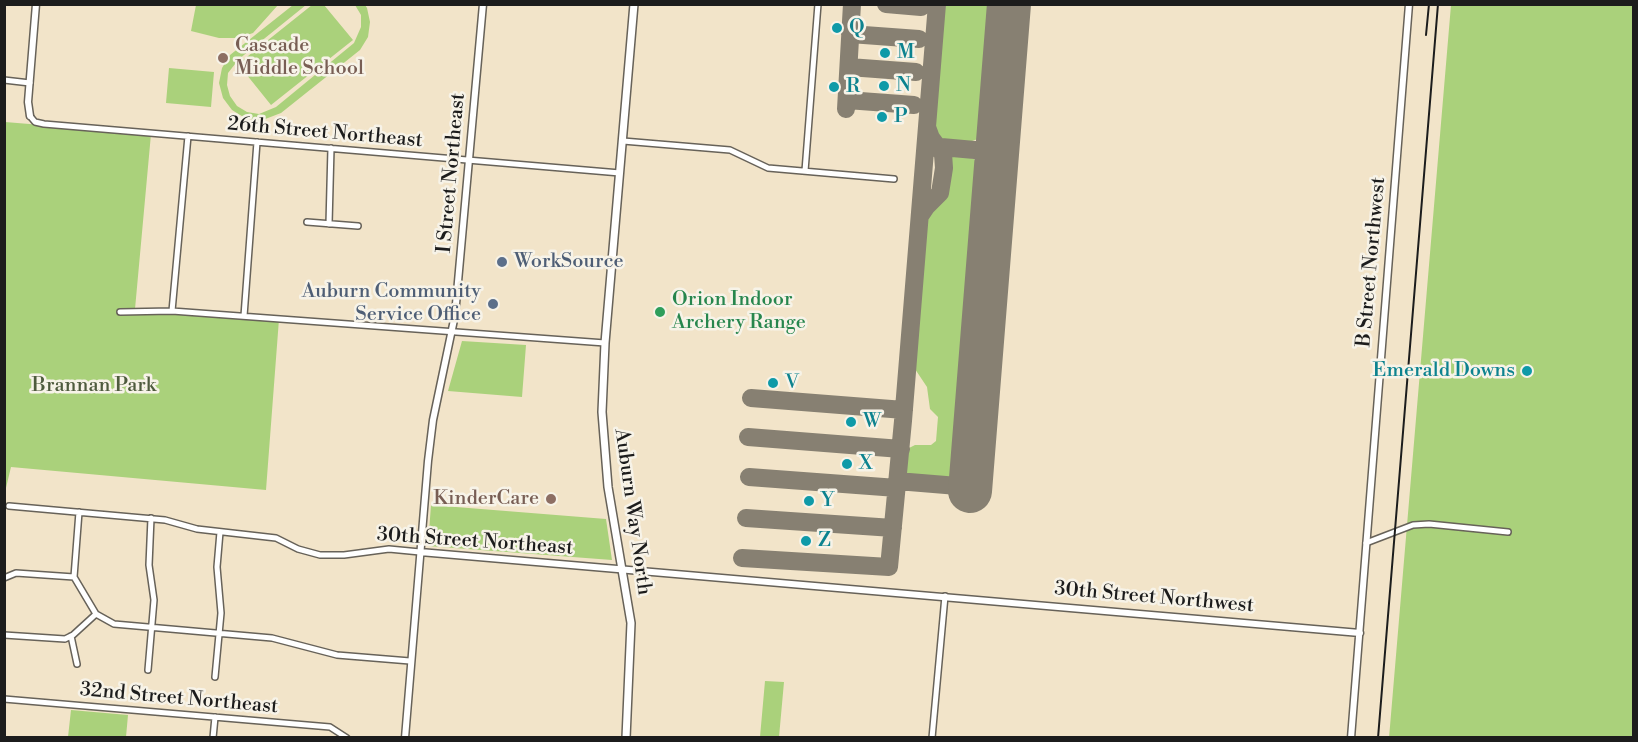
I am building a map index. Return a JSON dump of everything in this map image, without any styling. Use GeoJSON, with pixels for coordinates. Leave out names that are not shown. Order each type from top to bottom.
{"type":"FeatureCollection","features":[{"type":"Feature","properties":{"kind":"main road","name":"Auburn Way North"},"geometry":{"type":"LineString","coordinates":[[626,738],[631,644],[623,568],[603,449],[605,343],[634,4]]}},
{"type":"Feature","properties":{"kind":"street"},"geometry":{"type":"LineString","coordinates":[[30,116],[36,4]]}},
{"type":"Feature","properties":{"kind":"street","name":"I Street Northeast"},"geometry":{"type":"LineString","coordinates":[[405,738],[433,420],[453,332],[483,4]]}},
{"type":"Feature","properties":{"kind":"street"},"geometry":{"type":"LineString","coordinates":[[805,171],[818,4]]}},
{"type":"Feature","properties":{"kind":"street","name":"B Street Northwest"},"geometry":{"type":"LineString","coordinates":[[1351,738],[1409,4]]}},
{"type":"Feature","properties":{"kind":"street"},"geometry":{"type":"LineString","coordinates":[[4,80],[30,83]]}},
{"type":"Feature","properties":{"kind":"street","name":"26th Street Northeast"},"geometry":{"type":"LineString","coordinates":[[30,116],[41,124],[620,173]]}},
{"type":"Feature","properties":{"kind":"street"},"geometry":{"type":"LineString","coordinates":[[172,311],[188,136]]}},
{"type":"Feature","properties":{"kind":"street"},"geometry":{"type":"LineString","coordinates":[[623,141],[730,150],[740,153],[761,166],[894,179]]}},
{"type":"Feature","properties":{"kind":"street"},"geometry":{"type":"LineString","coordinates":[[243,316],[257,142]]}},
{"type":"Feature","properties":{"kind":"street"},"geometry":{"type":"LineString","coordinates":[[329,224],[331,148]]}},
{"type":"Feature","properties":{"kind":"street"},"geometry":{"type":"LineString","coordinates":[[307,222],[358,226]]}},
{"type":"Feature","properties":{"kind":"street"},"geometry":{"type":"LineString","coordinates":[[120,312],[172,311],[605,343]]}},
{"type":"Feature","properties":{"kind":"street","name":"30th Street Northeast"},"geometry":{"type":"LineString","coordinates":[[9,506],[165,519],[197,529],[276,538],[298,549],[320,555],[344,555],[389,549],[945,596]]}},
{"type":"Feature","properties":{"kind":"street"},"geometry":{"type":"LineString","coordinates":[[79,512],[74,577],[96,614],[111,624],[283,639],[346,656],[410,662]]}},
{"type":"Feature","properties":{"kind":"street"},"geometry":{"type":"LineString","coordinates":[[148,670],[154,600],[148,565],[151,518]]}},
{"type":"Feature","properties":{"kind":"street"},"geometry":{"type":"LineString","coordinates":[[1366,543],[1413,525],[1429,524],[1508,532]]}},
{"type":"Feature","properties":{"kind":"street"},"geometry":{"type":"LineString","coordinates":[[215,677],[221,595],[217,567],[220,532]]}},
{"type":"Feature","properties":{"kind":"street"},"geometry":{"type":"LineString","coordinates":[[4,578],[16,573],[74,577]]}},
{"type":"Feature","properties":{"kind":"street"},"geometry":{"type":"LineString","coordinates":[[932,738],[945,596]]}},
{"type":"Feature","properties":{"kind":"street","name":"30th Street Northwest"},"geometry":{"type":"LineString","coordinates":[[945,596],[1360,633]]}},
{"type":"Feature","properties":{"kind":"street"},"geometry":{"type":"LineString","coordinates":[[4,635],[58,640],[71,636],[96,614]]}},
{"type":"Feature","properties":{"kind":"street"},"geometry":{"type":"LineString","coordinates":[[71,636],[77,664]]}},
{"type":"Feature","properties":{"kind":"street","name":"32nd Street Northeast"},"geometry":{"type":"LineString","coordinates":[[4,699],[330,727],[347,738]]}},
{"type":"Feature","properties":{"kind":"street"},"geometry":{"type":"LineString","coordinates":[[213,738],[215,717]]}},
{"type":"Feature","properties":{"kind":"green space"},"geometry":{"type":"Polygon","coordinates":[[[196,4],[278,5],[253,33],[238,38],[219,38],[191,31],[196,4]]]}},
{"type":"Feature","properties":{"kind":"green space"},"geometry":{"type":"Polygon","coordinates":[[[293,5],[306,5],[239,59],[228,73],[227,85],[230,96],[237,106],[247,112],[259,114],[276,107],[354,43],[361,27],[361,15],[355,5],[365,5],[367,8],[370,22],[368,37],[360,50],[281,113],[260,121],[245,118],[232,110],[223,98],[219,83],[222,68],[230,55],[293,5]]]}},
{"type":"Feature","properties":{"kind":"green space"},"geometry":{"type":"Polygon","coordinates":[[[312,5],[324,5],[353,40],[271,105],[238,64],[312,5]]]}},
{"type":"Feature","properties":{"kind":"green space"},"geometry":{"type":"Polygon","coordinates":[[[943,5],[997,5],[986,125],[981,138],[969,142],[945,141],[936,136],[933,131],[943,5]]]}},
{"type":"Feature","properties":{"kind":"green space","name":"Emerald Downs"},"geometry":{"type":"Polygon","coordinates":[[[1451,5],[1633,5],[1633,737],[1389,738],[1451,5]]]}},
{"type":"Feature","properties":{"kind":"green space"},"geometry":{"type":"Polygon","coordinates":[[[169,68],[214,72],[211,107],[166,103],[169,68]]]}},
{"type":"Feature","properties":{"kind":"green space","name":"Brannan Park"},"geometry":{"type":"Polygon","coordinates":[[[5,122],[151,134],[135,309],[279,319],[266,490],[11,467],[5,492],[5,122]]]}},
{"type":"Feature","properties":{"kind":"green space"},"geometry":{"type":"Polygon","coordinates":[[[955,154],[974,159],[982,173],[957,481],[950,483],[909,478],[902,475],[901,469],[905,450],[915,445],[931,445],[936,441],[938,417],[930,409],[927,387],[913,366],[916,307],[924,220],[945,192],[949,156],[955,154]]]}},
{"type":"Feature","properties":{"kind":"green space"},"geometry":{"type":"Polygon","coordinates":[[[462,341],[526,345],[522,397],[448,391],[462,341]]]}},
{"type":"Feature","properties":{"kind":"green space"},"geometry":{"type":"Polygon","coordinates":[[[431,505],[606,519],[612,560],[428,546],[431,505]]]}},
{"type":"Feature","properties":{"kind":"green space"},"geometry":{"type":"Polygon","coordinates":[[[765,681],[784,682],[779,737],[760,737],[765,681]]]}},
{"type":"Feature","properties":{"kind":"green space"},"geometry":{"type":"Polygon","coordinates":[[[71,710],[128,715],[126,737],[68,737],[71,710]]]}},
{"type":"Feature","properties":{"kind":"taxiway"},"geometry":{"type":"LineString","coordinates":[[846,109],[852,4]]}},
{"type":"Feature","properties":{"kind":"taxiway"},"geometry":{"type":"LineString","coordinates":[[886,4],[921,7]]}},
{"type":"Feature","properties":{"kind":"taxiway"},"geometry":{"type":"LineString","coordinates":[[742,558],[889,567],[937,4]]}},
{"type":"Feature","properties":{"kind":"taxiway"},"geometry":{"type":"LineString","coordinates":[[850,34],[919,39]]}},
{"type":"Feature","properties":{"kind":"taxiway"},"geometry":{"type":"LineString","coordinates":[[849,67],[916,72]]}},
{"type":"Feature","properties":{"kind":"taxiway"},"geometry":{"type":"LineString","coordinates":[[847,100],[914,105]]}},
{"type":"Feature","properties":{"kind":"taxiway"},"geometry":{"type":"LineString","coordinates":[[920,216],[940,193],[944,168],[943,154],[931,138],[927,127]]}},
{"type":"Feature","properties":{"kind":"taxiway"},"geometry":{"type":"LineString","coordinates":[[930,146],[997,152]]}},
{"type":"Feature","properties":{"kind":"taxiway"},"geometry":{"type":"LineString","coordinates":[[751,398],[904,410]]}},
{"type":"Feature","properties":{"kind":"taxiway"},"geometry":{"type":"LineString","coordinates":[[748,437],[901,449]]}},
{"type":"Feature","properties":{"kind":"taxiway"},"geometry":{"type":"LineString","coordinates":[[749,477],[897,488]]}},
{"type":"Feature","properties":{"kind":"taxiway"},"geometry":{"type":"LineString","coordinates":[[897,481],[970,487]]}},
{"type":"Feature","properties":{"kind":"taxiway"},"geometry":{"type":"LineString","coordinates":[[746,518],[893,528]]}},
{"type":"Feature","properties":{"kind":"runway"},"geometry":{"type":"LineString","coordinates":[[970,491],[1009,4]]}},
{"type":"Feature","properties":{"kind":"railway"},"geometry":{"type":"LineString","coordinates":[[1426,35],[1429,4]]}},
{"type":"Feature","properties":{"kind":"railway"},"geometry":{"type":"LineString","coordinates":[[1378,738],[1438,4]]}},
{"type":"Feature","properties":{"kind":"place","name":"Q"},"geometry":{"type":"Point","coordinates":[837,28]}},
{"type":"Feature","properties":{"kind":"place","name":"M"},"geometry":{"type":"Point","coordinates":[885,53]}},
{"type":"Feature","properties":{"kind":"place","name":"Cascade Middle School"},"geometry":{"type":"Point","coordinates":[223,58]}},
{"type":"Feature","properties":{"kind":"place","name":"N"},"geometry":{"type":"Point","coordinates":[884,86]}},
{"type":"Feature","properties":{"kind":"place","name":"R"},"geometry":{"type":"Point","coordinates":[834,87]}},
{"type":"Feature","properties":{"kind":"place","name":"P"},"geometry":{"type":"Point","coordinates":[882,117]}},
{"type":"Feature","properties":{"kind":"place","name":"WorkSource"},"geometry":{"type":"Point","coordinates":[502,262]}},
{"type":"Feature","properties":{"kind":"place","name":"Auburn Community Service Office"},"geometry":{"type":"Point","coordinates":[493,304]}},
{"type":"Feature","properties":{"kind":"place","name":"Orion Indoor Archery Range"},"geometry":{"type":"Point","coordinates":[660,312]}},
{"type":"Feature","properties":{"kind":"place","name":"Emerald Downs"},"geometry":{"type":"Point","coordinates":[1527,371]}},
{"type":"Feature","properties":{"kind":"place","name":"V"},"geometry":{"type":"Point","coordinates":[773,383]}},
{"type":"Feature","properties":{"kind":"place","name":"W"},"geometry":{"type":"Point","coordinates":[851,422]}},
{"type":"Feature","properties":{"kind":"place","name":"X"},"geometry":{"type":"Point","coordinates":[847,464]}},
{"type":"Feature","properties":{"kind":"place","name":"KinderCare"},"geometry":{"type":"Point","coordinates":[551,499]}},
{"type":"Feature","properties":{"kind":"place","name":"Y"},"geometry":{"type":"Point","coordinates":[809,501]}},
{"type":"Feature","properties":{"kind":"place","name":"Z"},"geometry":{"type":"Point","coordinates":[806,541]}}]}
